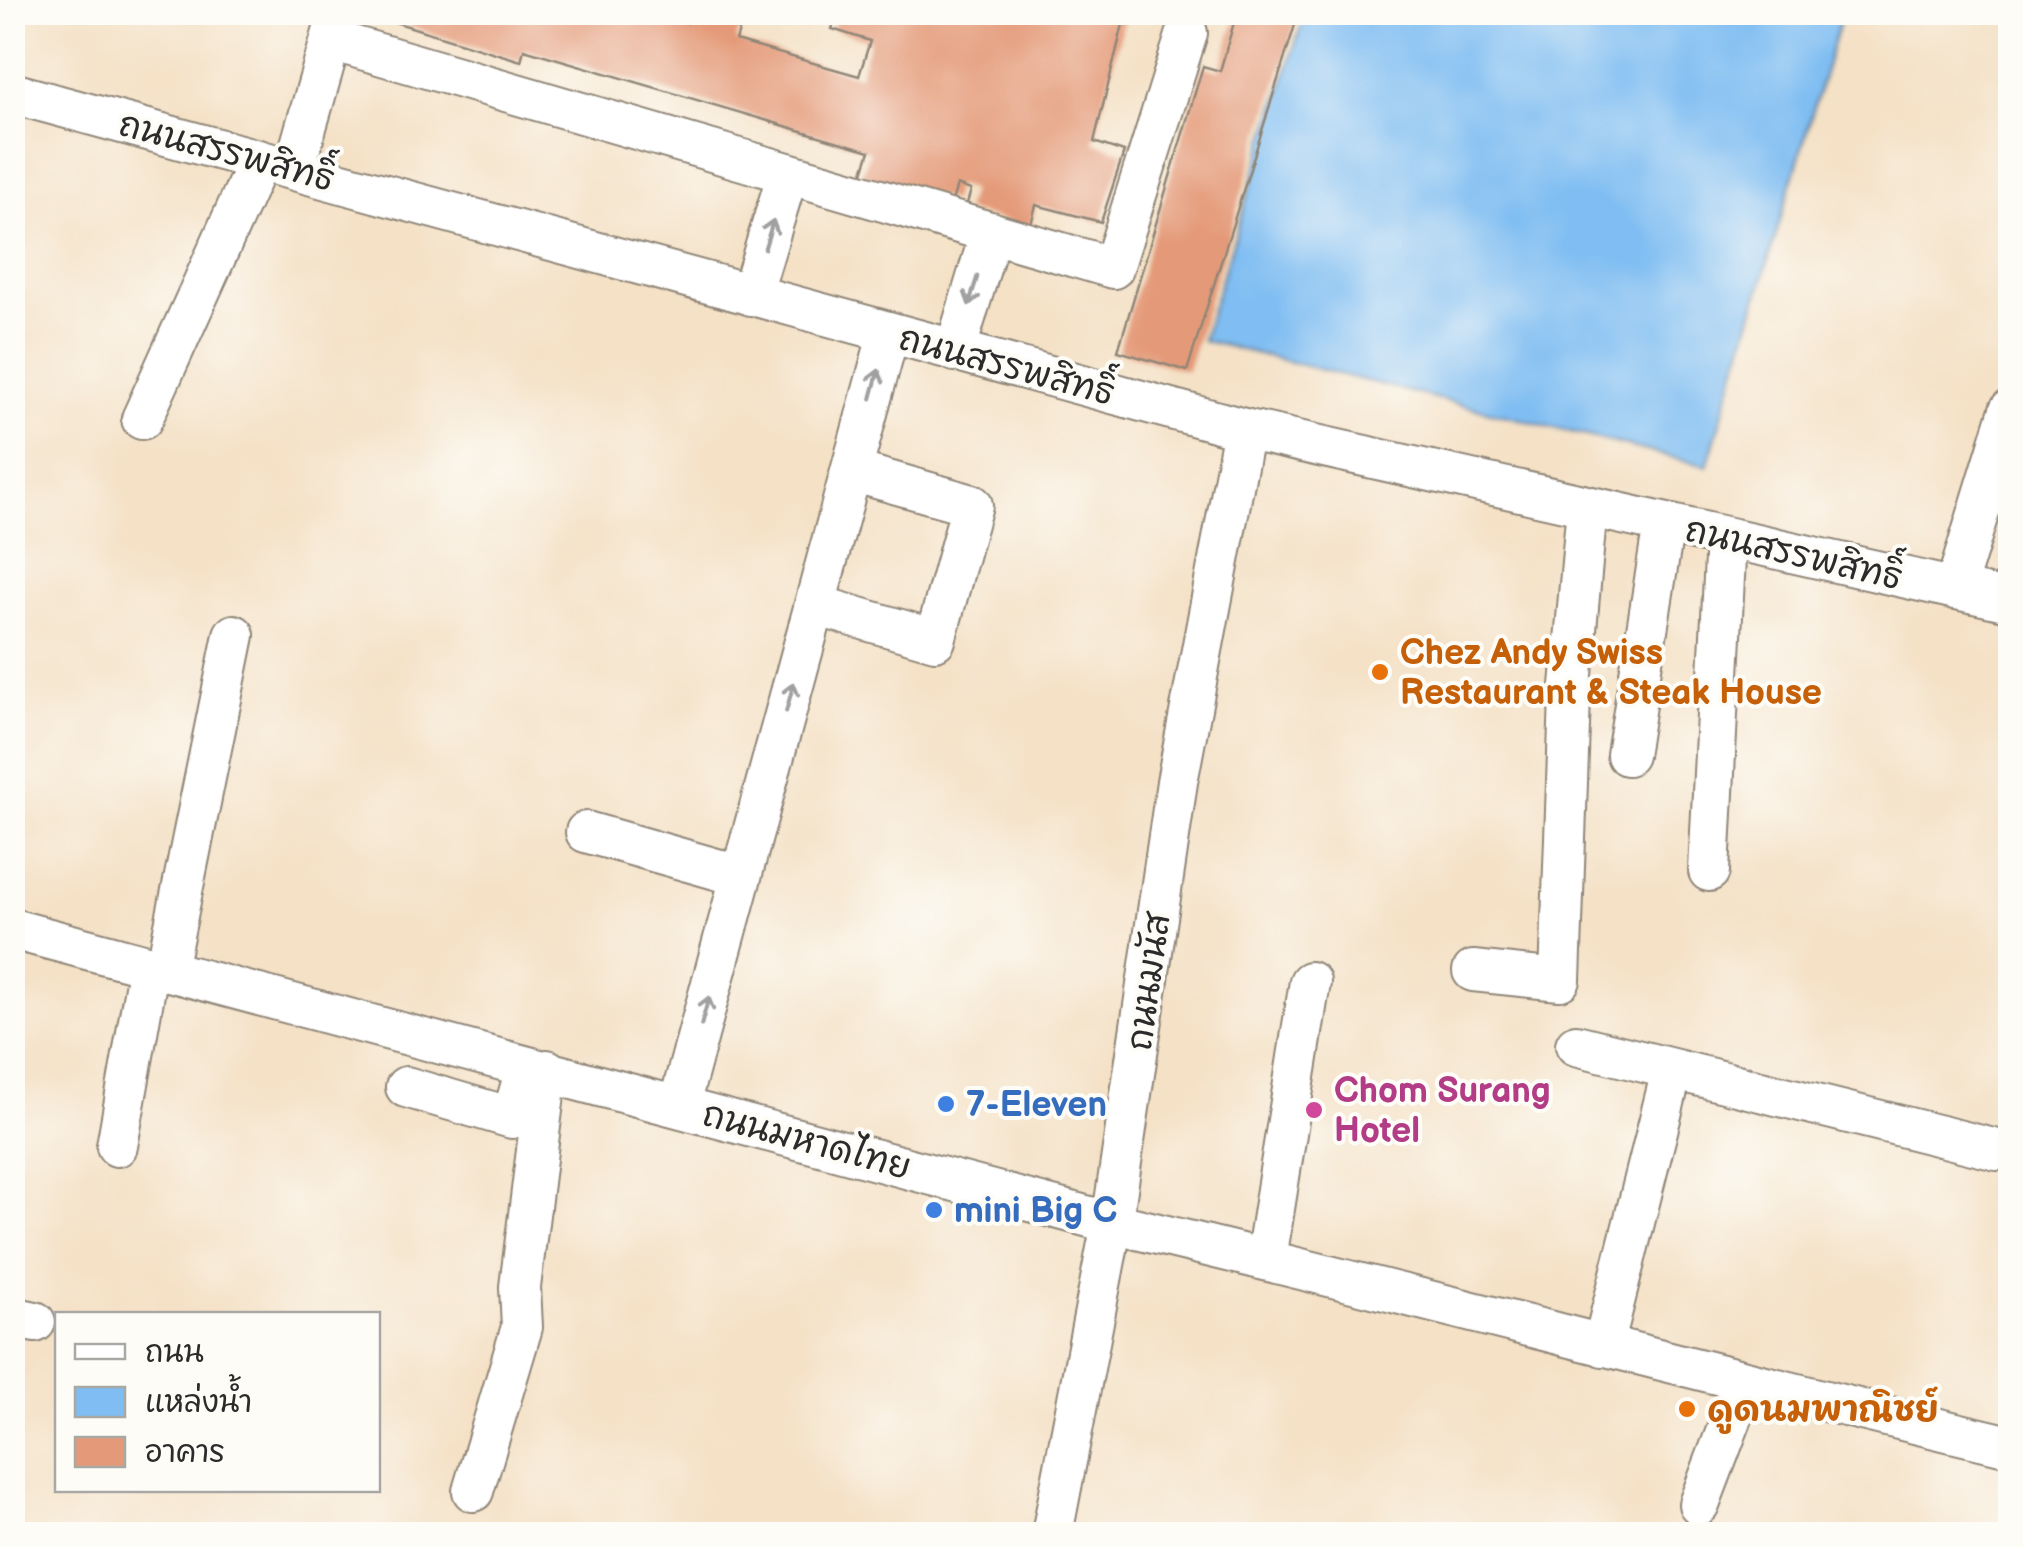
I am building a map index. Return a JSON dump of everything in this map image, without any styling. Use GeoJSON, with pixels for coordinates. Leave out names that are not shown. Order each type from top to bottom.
{"type":"FeatureCollection","features":[{"type":"Feature","properties":{"kind":"street"},"geometry":{"type":"LineString","coordinates":[[142,420],[276,165],[335,26],[788,173],[1113,268],[1187,33]]}},
{"type":"Feature","properties":{"kind":"street","name":"ถนนสรรพสิทธิ์"},"geometry":{"type":"LineString","coordinates":[[12,93],[1244,429],[2010,601]]}},
{"type":"Feature","properties":{"kind":"street"},"geometry":{"type":"LineString","coordinates":[[751,295],[788,173]]}},
{"type":"Feature","properties":{"kind":"street"},"geometry":{"type":"LineString","coordinates":[[955,350],[991,232]]}},
{"type":"Feature","properties":{"kind":"street"},"geometry":{"type":"LineString","coordinates":[[679,1105],[889,332]]}},
{"type":"Feature","properties":{"kind":"street"},"geometry":{"type":"LineString","coordinates":[[1956,588],[2010,410]]}},
{"type":"Feature","properties":{"kind":"street","name":"ถนนมนัส"},"geometry":{"type":"LineString","coordinates":[[1052,1534],[1112,1223],[1177,782],[1244,429]]}},
{"type":"Feature","properties":{"kind":"street"},"geometry":{"type":"LineString","coordinates":[[815,606],[935,640],[972,506],[852,470]]}},
{"type":"Feature","properties":{"kind":"street"},"geometry":{"type":"LineString","coordinates":[[1473,971],[1560,980],[1570,698],[1587,506]]}},
{"type":"Feature","properties":{"kind":"street"},"geometry":{"type":"LineString","coordinates":[[1627,755],[1664,524]]}},
{"type":"Feature","properties":{"kind":"street"},"geometry":{"type":"LineString","coordinates":[[1709,872],[1726,538]]}},
{"type":"Feature","properties":{"kind":"street"},"geometry":{"type":"LineString","coordinates":[[117,1146],[234,635]]}},
{"type":"Feature","properties":{"kind":"street"},"geometry":{"type":"LineString","coordinates":[[586,832],[742,876]]}},
{"type":"Feature","properties":{"kind":"street","name":"ถนนมหาดไทย"},"geometry":{"type":"LineString","coordinates":[[12,930],[1112,1223],[2010,1446]]}},
{"type":"Feature","properties":{"kind":"street"},"geometry":{"type":"LineString","coordinates":[[1266,1259],[1310,982]]}},
{"type":"Feature","properties":{"kind":"street"},"geometry":{"type":"LineString","coordinates":[[1576,1045],[1997,1150]]}},
{"type":"Feature","properties":{"kind":"street"},"geometry":{"type":"LineString","coordinates":[[406,1087],[512,1118],[537,1068]]}},
{"type":"Feature","properties":{"kind":"street"},"geometry":{"type":"LineString","coordinates":[[473,1491],[522,1326],[520,1287],[537,1068]]}},
{"type":"Feature","properties":{"kind":"street"},"geometry":{"type":"LineString","coordinates":[[1603,1346],[1672,1071]]}},
{"type":"Feature","properties":{"kind":"street"},"geometry":{"type":"LineString","coordinates":[[1699,1504],[1745,1383]]}},
{"type":"Feature","properties":{"kind":"water"},"geometry":{"type":"Polygon","coordinates":[[[1305,13],[1842,13],[1707,466],[1202,340],[1305,13]]]}},
{"type":"Feature","properties":{"kind":"building"},"geometry":{"type":"Polygon","coordinates":[[[362,12],[649,12],[687,23],[690,12],[745,12],[736,41],[859,76],[870,41],[832,29],[838,12],[1126,12],[1094,142],[1124,152],[1101,222],[1036,205],[1030,228],[965,210],[971,190],[957,185],[952,201],[862,175],[870,151],[524,49],[521,61],[362,12]]]}},
{"type":"Feature","properties":{"kind":"building"},"geometry":{"type":"Polygon","coordinates":[[[1237,12],[1299,12],[1187,371],[1118,351],[1203,66],[1220,71],[1237,12]]]}},
{"type":"Feature","properties":{"kind":"place","name":"Chez Andy Swiss Restaurant & Steak House"},"geometry":{"type":"Point","coordinates":[1380,672]}},
{"type":"Feature","properties":{"kind":"place","name":"7-Eleven"},"geometry":{"type":"Point","coordinates":[946,1104]}},
{"type":"Feature","properties":{"kind":"place","name":"Chom Surang Hotel"},"geometry":{"type":"Point","coordinates":[1314,1110]}},
{"type":"Feature","properties":{"kind":"place","name":"mini Big C"},"geometry":{"type":"Point","coordinates":[934,1210]}},
{"type":"Feature","properties":{"kind":"place","name":"ดูดนมพาณิชย์"},"geometry":{"type":"Point","coordinates":[1687,1409]}}]}
